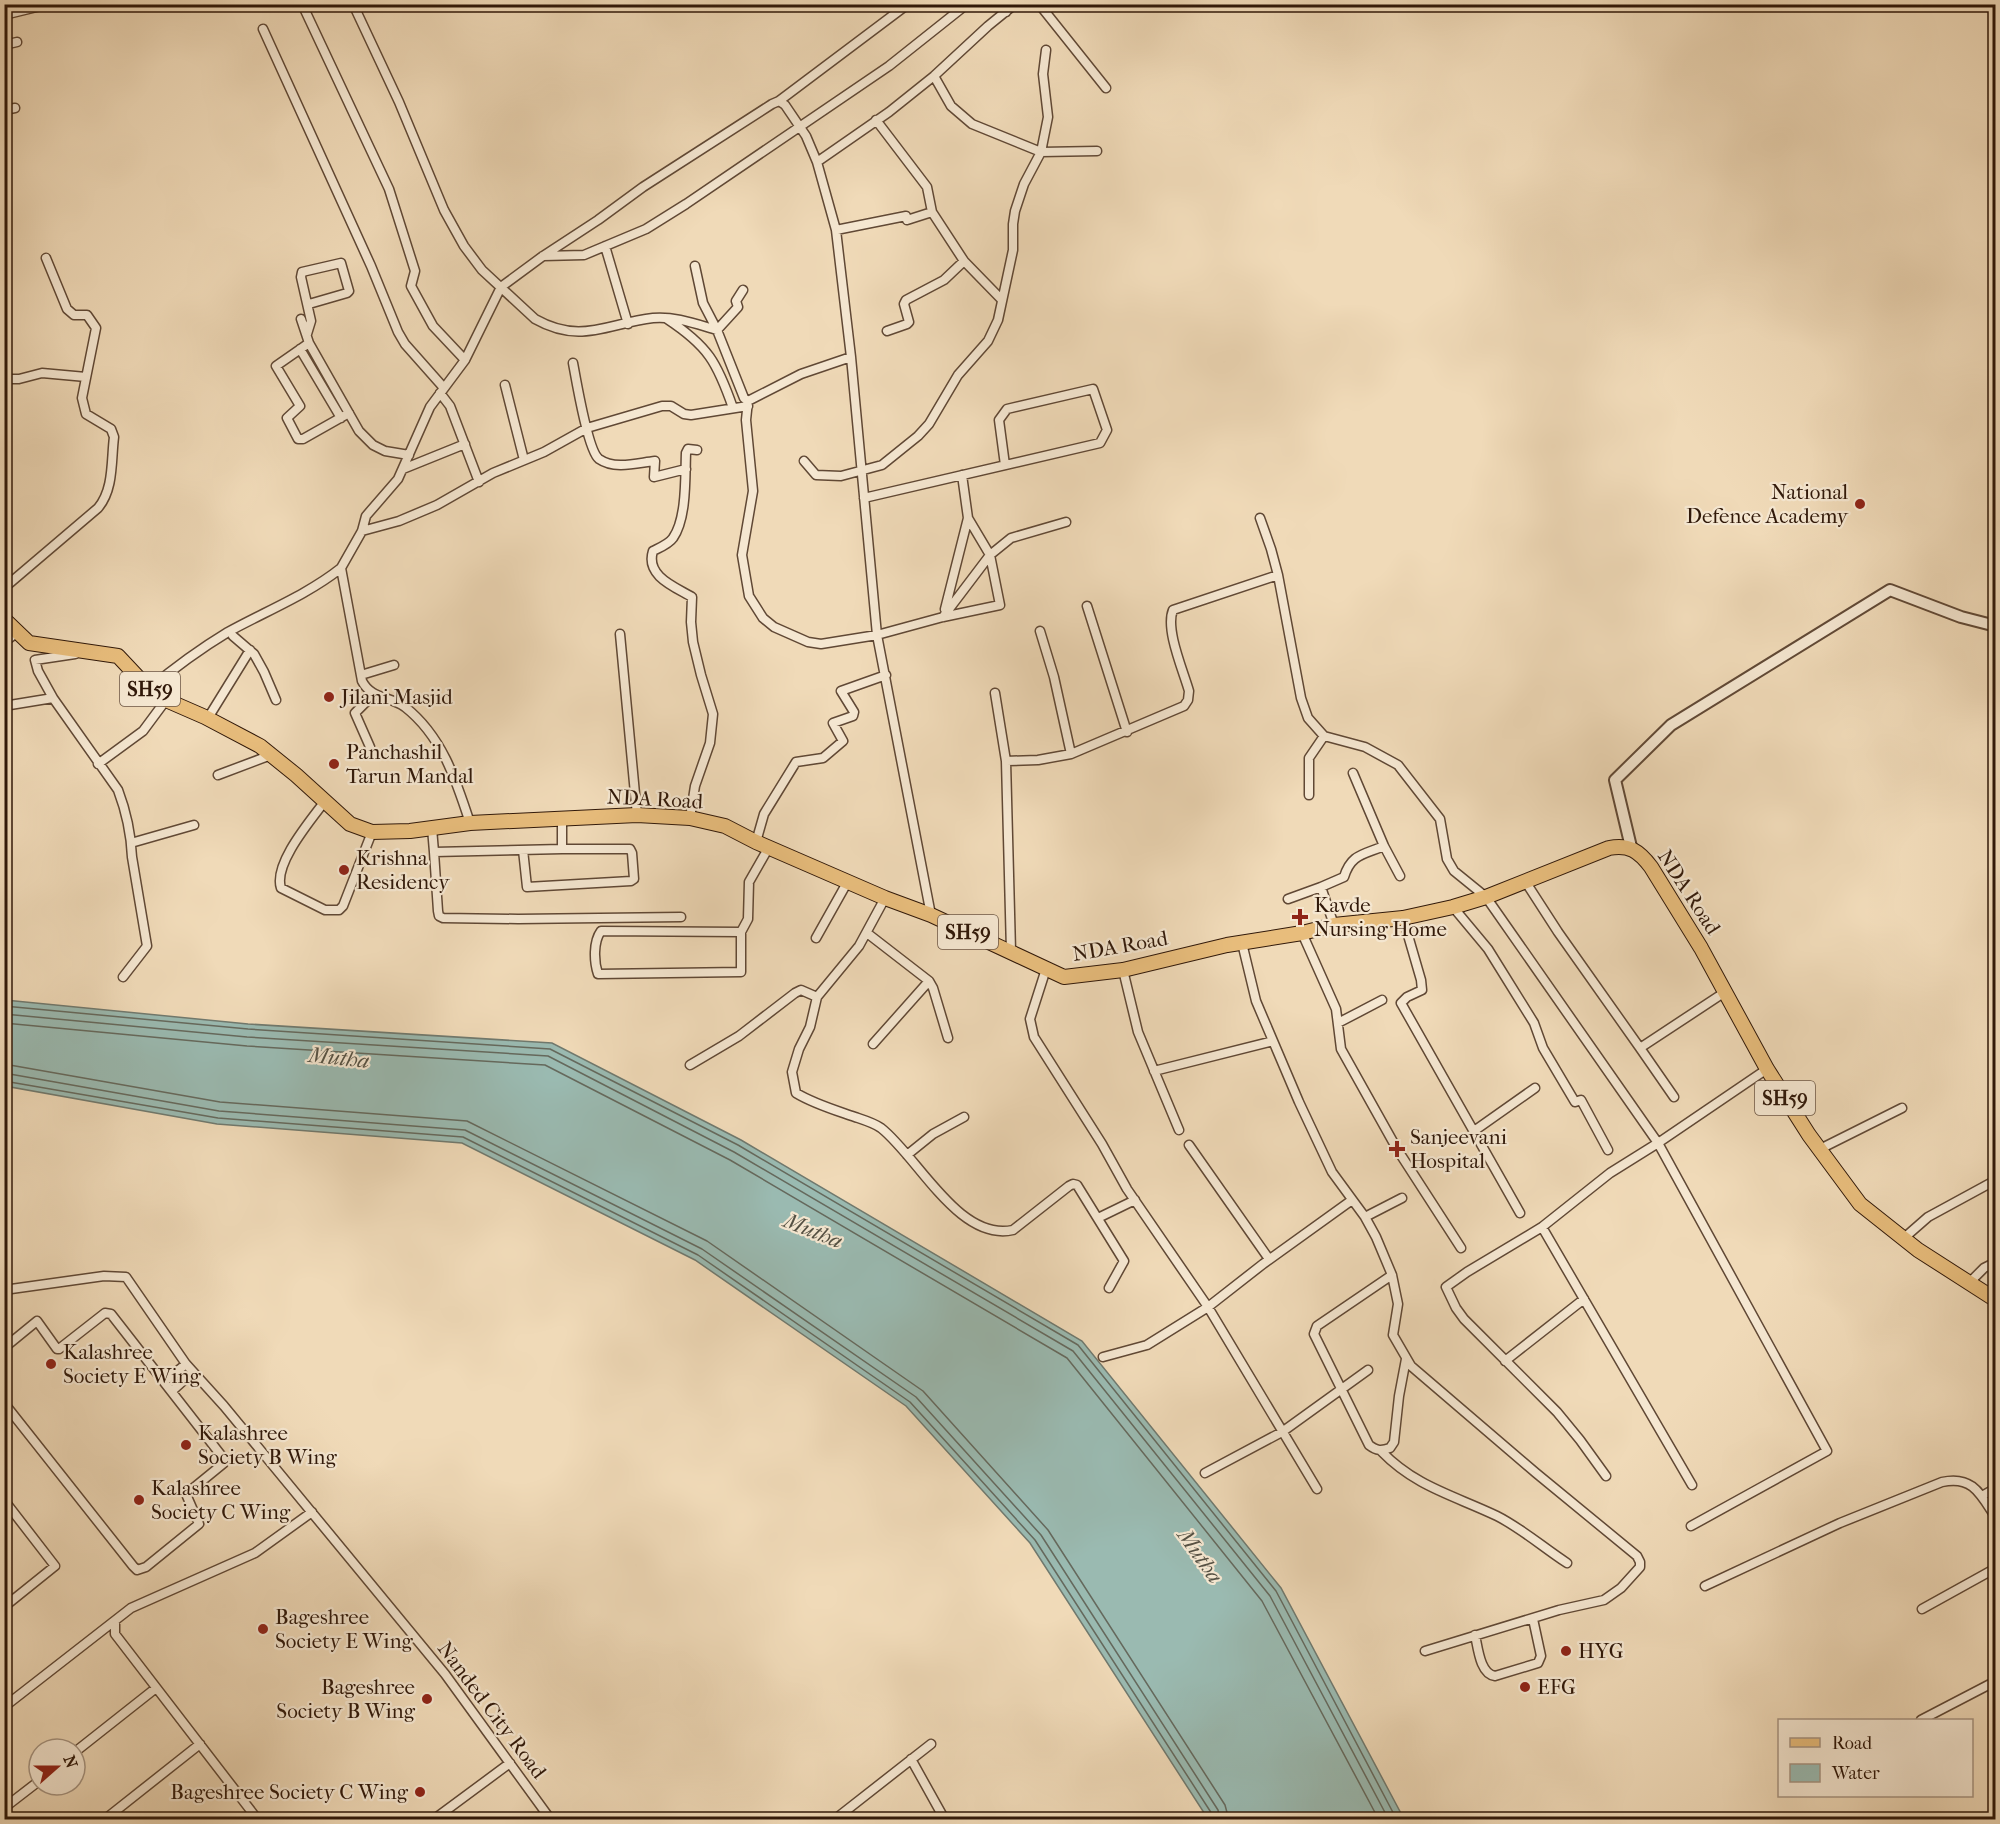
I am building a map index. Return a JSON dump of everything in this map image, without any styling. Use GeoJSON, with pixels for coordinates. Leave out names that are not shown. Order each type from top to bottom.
{"type":"FeatureCollection","features":[{"type":"Feature","properties":{"kind":"main road","name":"NDA Road"},"geometry":{"type":"LineString","coordinates":[[4,619],[29,643],[118,656],[149,689],[166,700],[244,736],[296,775],[351,824],[372,832],[470,823],[637,815],[690,818],[725,826],[885,898],[931,915],[1064,977],[1122,970],[1242,943],[1334,926],[1403,918],[1453,907],[1486,897],[1609,848],[1631,847],[1642,855],[1651,867],[1701,948],[1767,1069],[1820,1149],[1863,1207],[1995,1300]]}},
{"type":"Feature","properties":{"kind":"street"},"geometry":{"type":"LineString","coordinates":[[4,15],[49,4]]}},
{"type":"Feature","properties":{"kind":"street"},"geometry":{"type":"LineString","coordinates":[[302,4],[389,189],[415,271],[411,286],[433,326],[465,360]]}},
{"type":"Feature","properties":{"kind":"street"},"geometry":{"type":"LineString","coordinates":[[353,4],[455,231],[473,260],[530,316],[545,325],[569,331],[596,332],[656,318],[690,322],[717,330]]}},
{"type":"Feature","properties":{"kind":"street"},"geometry":{"type":"LineString","coordinates":[[149,689],[204,647],[323,582],[341,568],[362,531],[366,516],[398,479],[430,407],[465,360],[501,287],[642,187],[779,101],[908,4]]}},
{"type":"Feature","properties":{"kind":"street"},"geometry":{"type":"LineString","coordinates":[[543,256],[585,255],[646,229],[889,66],[968,4]]}},
{"type":"Feature","properties":{"kind":"street"},"geometry":{"type":"LineString","coordinates":[[818,162],[934,76],[988,26],[1003,8],[1015,4]]}},
{"type":"Feature","properties":{"kind":"street"},"geometry":{"type":"LineString","coordinates":[[1039,4],[1106,88]]}},
{"type":"Feature","properties":{"kind":"street"},"geometry":{"type":"LineString","coordinates":[[262,29],[371,266],[398,332],[442,390],[479,482]]}},
{"type":"Feature","properties":{"kind":"street"},"geometry":{"type":"LineString","coordinates":[[4,45],[17,42]]}},
{"type":"Feature","properties":{"kind":"street"},"geometry":{"type":"LineString","coordinates":[[804,461],[816,475],[841,476],[882,465],[918,436],[929,424],[958,375],[988,341],[998,320],[1013,250],[1012,224],[1015,211],[1024,184],[1041,153],[1048,117],[1043,74],[1046,50]]}},
{"type":"Feature","properties":{"kind":"street"},"geometry":{"type":"LineString","coordinates":[[934,76],[951,106],[972,124],[1041,153],[1097,151]]}},
{"type":"Feature","properties":{"kind":"street"},"geometry":{"type":"LineString","coordinates":[[779,101],[785,105],[800,127],[818,162],[836,230],[851,357],[877,635],[931,915]]}},
{"type":"Feature","properties":{"kind":"street"},"geometry":{"type":"LineString","coordinates":[[4,110],[15,108]]}},
{"type":"Feature","properties":{"kind":"street"},"geometry":{"type":"LineString","coordinates":[[876,120],[927,187],[932,212],[964,261],[1002,300]]}},
{"type":"Feature","properties":{"kind":"street"},"geometry":{"type":"LineString","coordinates":[[836,230],[906,216],[908,220],[932,212]]}},
{"type":"Feature","properties":{"kind":"street"},"geometry":{"type":"LineString","coordinates":[[605,246],[628,324]]}},
{"type":"Feature","properties":{"kind":"street"},"geometry":{"type":"LineString","coordinates":[[4,588],[98,508],[106,499],[109,491],[114,437],[111,429],[86,414],[82,398],[96,328],[87,315],[74,315],[67,309],[46,258]]}},
{"type":"Feature","properties":{"kind":"street"},"geometry":{"type":"LineString","coordinates":[[887,331],[909,322],[904,304],[906,300],[944,280],[964,261]]}},
{"type":"Feature","properties":{"kind":"street"},"geometry":{"type":"LineString","coordinates":[[309,304],[349,291],[341,262],[302,272],[301,277],[309,304],[311,321],[308,339],[300,349],[276,366],[300,406],[287,418],[298,439],[303,439],[345,416]]}},
{"type":"Feature","properties":{"kind":"street"},"geometry":{"type":"LineString","coordinates":[[695,266],[703,303],[748,404],[747,431],[753,491],[742,555],[749,596],[763,618],[774,627],[808,642],[822,644],[877,635],[943,617],[1000,605],[990,555],[968,518]]}},
{"type":"Feature","properties":{"kind":"street"},"geometry":{"type":"LineString","coordinates":[[717,330],[738,308],[736,301],[743,290]]}},
{"type":"Feature","properties":{"kind":"street"},"geometry":{"type":"LineString","coordinates":[[666,318],[681,328],[715,362],[733,408]]}},
{"type":"Feature","properties":{"kind":"street"},"geometry":{"type":"LineString","coordinates":[[301,319],[308,339],[345,416]]}},
{"type":"Feature","properties":{"kind":"street"},"geometry":{"type":"LineString","coordinates":[[300,349],[345,416],[373,445],[385,451],[409,455]]}},
{"type":"Feature","properties":{"kind":"street"},"geometry":{"type":"LineString","coordinates":[[362,531],[399,521],[428,509],[493,473],[544,453],[587,428],[662,406],[672,406],[684,414],[692,415],[748,404],[801,374],[851,357]]}},
{"type":"Feature","properties":{"kind":"street"},"geometry":{"type":"LineString","coordinates":[[573,363],[578,394],[594,453],[598,459],[617,466],[655,460],[654,477],[686,469]]}},
{"type":"Feature","properties":{"kind":"street"},"geometry":{"type":"LineString","coordinates":[[4,379],[19,379],[42,373],[86,377]]}},
{"type":"Feature","properties":{"kind":"street"},"geometry":{"type":"LineString","coordinates":[[505,385],[524,460]]}},
{"type":"Feature","properties":{"kind":"street"},"geometry":{"type":"LineString","coordinates":[[864,498],[1100,443],[1107,430],[1093,389],[1007,409],[999,420],[1005,465]]}},
{"type":"Feature","properties":{"kind":"street"},"geometry":{"type":"LineString","coordinates":[[403,469],[465,444]]}},
{"type":"Feature","properties":{"kind":"street"},"geometry":{"type":"LineString","coordinates":[[690,818],[695,786],[710,743],[713,714],[700,675],[691,632],[693,597],[664,581],[652,567],[650,560],[653,552],[672,541],[674,537],[682,514],[688,450],[697,450]]}},
{"type":"Feature","properties":{"kind":"street"},"geometry":{"type":"LineString","coordinates":[[943,617],[968,518],[962,475]]}},
{"type":"Feature","properties":{"kind":"street"},"geometry":{"type":"LineString","coordinates":[[1260,518],[1278,575],[1301,698],[1308,718],[1324,736],[1365,747],[1398,765],[1440,819],[1447,859],[1454,872],[1486,897],[1658,1143],[1827,1451],[1690,1526]]}},
{"type":"Feature","properties":{"kind":"street"},"geometry":{"type":"LineString","coordinates":[[943,617],[990,555],[1011,538],[1066,522]]}},
{"type":"Feature","properties":{"kind":"street"},"geometry":{"type":"LineString","coordinates":[[341,568],[361,675],[366,689],[404,706],[441,747],[455,776],[470,823]]}},
{"type":"Feature","properties":{"kind":"street"},"geometry":{"type":"LineString","coordinates":[[1006,761],[1045,759],[1071,754],[1184,706],[1188,700],[1189,691],[1172,632],[1170,617],[1173,610],[1278,575]]}},
{"type":"Feature","properties":{"kind":"street"},"geometry":{"type":"LineString","coordinates":[[1631,847],[1616,780],[1671,725],[1890,590],[1961,617],[1995,626]]}},
{"type":"Feature","properties":{"kind":"street"},"geometry":{"type":"LineString","coordinates":[[1087,606],[1127,732]]}},
{"type":"Feature","properties":{"kind":"street"},"geometry":{"type":"LineString","coordinates":[[1040,631],[1054,677],[1071,754]]}},
{"type":"Feature","properties":{"kind":"street"},"geometry":{"type":"LineString","coordinates":[[4,642],[18,632]]}},
{"type":"Feature","properties":{"kind":"street"},"geometry":{"type":"LineString","coordinates":[[620,634],[637,815]]}},
{"type":"Feature","properties":{"kind":"street"},"geometry":{"type":"LineString","coordinates":[[233,636],[254,654],[276,700]]}},
{"type":"Feature","properties":{"kind":"street"},"geometry":{"type":"LineString","coordinates":[[208,718],[250,650]]}},
{"type":"Feature","properties":{"kind":"street"},"geometry":{"type":"LineString","coordinates":[[87,652],[34,660],[53,698],[118,790],[124,805],[147,946],[123,977]]}},
{"type":"Feature","properties":{"kind":"street"},"geometry":{"type":"LineString","coordinates":[[361,675],[394,665]]}},
{"type":"Feature","properties":{"kind":"street"},"geometry":{"type":"LineString","coordinates":[[741,932],[601,932],[596,941],[595,966],[598,974],[741,972],[741,932],[748,919],[749,882],[762,844],[764,814],[796,762],[823,758],[843,741],[833,723],[853,716],[854,711],[841,691],[886,675]]}},
{"type":"Feature","properties":{"kind":"street"},"geometry":{"type":"LineString","coordinates":[[995,693],[1006,761],[1011,951]]}},
{"type":"Feature","properties":{"kind":"street"},"geometry":{"type":"LineString","coordinates":[[370,747],[355,713],[374,694]]}},
{"type":"Feature","properties":{"kind":"street"},"geometry":{"type":"LineString","coordinates":[[4,706],[53,698]]}},
{"type":"Feature","properties":{"kind":"street"},"geometry":{"type":"LineString","coordinates":[[98,764],[143,731],[166,700]]}},
{"type":"Feature","properties":{"kind":"street"},"geometry":{"type":"LineString","coordinates":[[1309,795],[1309,758],[1324,736]]}},
{"type":"Feature","properties":{"kind":"street"},"geometry":{"type":"LineString","coordinates":[[218,775],[271,755]]}},
{"type":"Feature","properties":{"kind":"street"},"geometry":{"type":"LineString","coordinates":[[1353,772],[1384,846],[1401,876]]}},
{"type":"Feature","properties":{"kind":"street"},"geometry":{"type":"LineString","coordinates":[[325,801],[296,841],[283,866],[279,882],[281,888],[325,910],[339,910],[343,906],[372,832]]}},
{"type":"Feature","properties":{"kind":"street"},"geometry":{"type":"LineString","coordinates":[[562,819],[562,849]]}},
{"type":"Feature","properties":{"kind":"street"},"geometry":{"type":"LineString","coordinates":[[131,843],[194,825]]}},
{"type":"Feature","properties":{"kind":"street"},"geometry":{"type":"LineString","coordinates":[[432,828],[438,911],[439,916],[443,918],[518,920],[681,916]]}},
{"type":"Feature","properties":{"kind":"street"},"geometry":{"type":"LineString","coordinates":[[1288,899],[1344,877],[1351,861],[1384,846]]}},
{"type":"Feature","properties":{"kind":"street"},"geometry":{"type":"LineString","coordinates":[[434,852],[562,849],[630,849],[634,879],[632,881],[527,887],[523,850]]}},
{"type":"Feature","properties":{"kind":"street"},"geometry":{"type":"LineString","coordinates":[[816,938],[848,881]]}},
{"type":"Feature","properties":{"kind":"street"},"geometry":{"type":"LineString","coordinates":[[1525,881],[1674,1097]]}},
{"type":"Feature","properties":{"kind":"street"},"geometry":{"type":"LineString","coordinates":[[1321,887],[1334,926]]}},
{"type":"Feature","properties":{"kind":"street"},"geometry":{"type":"LineString","coordinates":[[885,898],[867,933],[817,997],[810,1027],[799,1049],[792,1072],[796,1093],[808,1100],[878,1126],[893,1138],[949,1203],[975,1224],[993,1232],[1003,1233],[1013,1230],[1073,1184],[1077,1185],[1124,1261],[1109,1288]]}},
{"type":"Feature","properties":{"kind":"street"},"geometry":{"type":"LineString","coordinates":[[1453,907],[1488,949],[1534,1023],[1542,1048],[1575,1102],[1581,1100],[1608,1150]]}},
{"type":"Feature","properties":{"kind":"street"},"geometry":{"type":"LineString","coordinates":[[1403,918],[1422,990],[1407,997],[1401,1003],[1520,1213]]}},
{"type":"Feature","properties":{"kind":"street"},"geometry":{"type":"LineString","coordinates":[[867,933],[929,981],[948,1038]]}},
{"type":"Feature","properties":{"kind":"street"},"geometry":{"type":"LineString","coordinates":[[1302,933],[1336,1009],[1341,1050],[1397,1149],[1461,1248]]}},
{"type":"Feature","properties":{"kind":"street"},"geometry":{"type":"LineString","coordinates":[[1242,943],[1256,1001],[1332,1172],[1365,1217],[1376,1236],[1392,1275],[1398,1304],[1393,1335],[1406,1359],[1411,1366],[1536,1473],[1637,1556],[1640,1562],[1640,1567],[1613,1595],[1604,1599],[1559,1610],[1425,1651]]}},
{"type":"Feature","properties":{"kind":"street"},"geometry":{"type":"LineString","coordinates":[[1046,969],[1030,1019],[1034,1037],[1135,1200],[1208,1307],[1317,1489]]}},
{"type":"Feature","properties":{"kind":"street"},"geometry":{"type":"LineString","coordinates":[[1122,970],[1138,1032],[1179,1130]]}},
{"type":"Feature","properties":{"kind":"street"},"geometry":{"type":"LineString","coordinates":[[873,1044],[929,981]]}},
{"type":"Feature","properties":{"kind":"street"},"geometry":{"type":"LineString","coordinates":[[690,1065],[739,1036],[795,993],[801,990],[817,997]]}},
{"type":"Feature","properties":{"kind":"street"},"geometry":{"type":"LineString","coordinates":[[1640,1048],[1725,992]]}},
{"type":"Feature","properties":{"kind":"street"},"geometry":{"type":"LineString","coordinates":[[1338,1023],[1382,1000]]}},
{"type":"Feature","properties":{"kind":"street"},"geometry":{"type":"LineString","coordinates":[[1154,1071],[1273,1041]]}},
{"type":"Feature","properties":{"kind":"street"},"geometry":{"type":"LineString","coordinates":[[1606,1476],[1557,1412],[1464,1319],[1446,1287],[1542,1227],[1611,1173],[1767,1069]]}},
{"type":"Feature","properties":{"kind":"street"},"geometry":{"type":"LineString","coordinates":[[1474,1131],[1535,1088]]}},
{"type":"Feature","properties":{"kind":"street"},"geometry":{"type":"LineString","coordinates":[[1820,1149],[1902,1108]]}},
{"type":"Feature","properties":{"kind":"street"},"geometry":{"type":"LineString","coordinates":[[907,1155],[933,1134],[964,1117]]}},
{"type":"Feature","properties":{"kind":"street"},"geometry":{"type":"LineString","coordinates":[[1189,1145],[1269,1259]]}},
{"type":"Feature","properties":{"kind":"street"},"geometry":{"type":"LineString","coordinates":[[1904,1238],[1928,1217],[1995,1180]]}},
{"type":"Feature","properties":{"kind":"street"},"geometry":{"type":"LineString","coordinates":[[1365,1217],[1402,1198]]}},
{"type":"Feature","properties":{"kind":"street"},"geometry":{"type":"LineString","coordinates":[[1098,1218],[1135,1200]]}},
{"type":"Feature","properties":{"kind":"street"},"geometry":{"type":"LineString","coordinates":[[1103,1357],[1147,1345],[1208,1307],[1269,1259],[1352,1200]]}},
{"type":"Feature","properties":{"kind":"street"},"geometry":{"type":"LineString","coordinates":[[1542,1227],[1692,1485]]}},
{"type":"Feature","properties":{"kind":"street"},"geometry":{"type":"LineString","coordinates":[[1969,1283],[1984,1268],[1995,1262]]}},
{"type":"Feature","properties":{"kind":"street"},"geometry":{"type":"LineString","coordinates":[[1392,1275],[1317,1326],[1314,1334],[1369,1444],[1416,1480],[1499,1517],[1567,1563]]}},
{"type":"Feature","properties":{"kind":"street","name":"Nanded City Road"},"geometry":{"type":"LineString","coordinates":[[4,1290],[104,1276],[126,1277],[186,1364],[312,1512],[445,1674],[551,1820]]}},
{"type":"Feature","properties":{"kind":"street"},"geometry":{"type":"LineString","coordinates":[[1505,1361],[1584,1299]]}},
{"type":"Feature","properties":{"kind":"street"},"geometry":{"type":"LineString","coordinates":[[4,1348],[38,1321],[59,1349],[105,1313],[109,1313],[165,1381],[225,1462],[186,1494],[198,1520],[198,1525],[142,1569],[137,1570],[4,1403]]}},
{"type":"Feature","properties":{"kind":"street"},"geometry":{"type":"LineString","coordinates":[[1381,1451],[1390,1448],[1394,1442],[1398,1396],[1406,1359]]}},
{"type":"Feature","properties":{"kind":"street"},"geometry":{"type":"LineString","coordinates":[[165,1381],[186,1364]]}},
{"type":"Feature","properties":{"kind":"street"},"geometry":{"type":"LineString","coordinates":[[1206,1473],[1282,1432],[1368,1371]]}},
{"type":"Feature","properties":{"kind":"street"},"geometry":{"type":"LineString","coordinates":[[172,1391],[193,1372]]}},
{"type":"Feature","properties":{"kind":"street"},"geometry":{"type":"LineString","coordinates":[[1705,1586],[1840,1523],[1941,1482],[1964,1481],[1982,1496],[1995,1518]]}},
{"type":"Feature","properties":{"kind":"street"},"geometry":{"type":"LineString","coordinates":[[1982,1496],[1995,1488]]}},
{"type":"Feature","properties":{"kind":"street"},"geometry":{"type":"LineString","coordinates":[[4,1500],[55,1566],[4,1607]]}},
{"type":"Feature","properties":{"kind":"street"},"geometry":{"type":"LineString","coordinates":[[4,1707],[131,1608],[255,1553],[312,1512]]}},
{"type":"Feature","properties":{"kind":"street"},"geometry":{"type":"LineString","coordinates":[[1922,1609],[1995,1568]]}},
{"type":"Feature","properties":{"kind":"street"},"geometry":{"type":"LineString","coordinates":[[1475,1635],[1485,1671],[1495,1676],[1538,1663],[1540,1660],[1533,1619]]}},
{"type":"Feature","properties":{"kind":"street"},"geometry":{"type":"LineString","coordinates":[[115,1621],[115,1634],[258,1820]]}},
{"type":"Feature","properties":{"kind":"street"},"geometry":{"type":"LineString","coordinates":[[1923,1719],[1995,1681]]}},
{"type":"Feature","properties":{"kind":"street"},"geometry":{"type":"LineString","coordinates":[[87,1743],[156,1688]]}},
{"type":"Feature","properties":{"kind":"street"},"geometry":{"type":"LineString","coordinates":[[104,1820],[200,1744]]}},
{"type":"Feature","properties":{"kind":"street"},"geometry":{"type":"LineString","coordinates":[[834,1820],[931,1744]]}},
{"type":"Feature","properties":{"kind":"street"},"geometry":{"type":"LineString","coordinates":[[911,1759],[945,1820]]}},
{"type":"Feature","properties":{"kind":"street"},"geometry":{"type":"LineString","coordinates":[[433,1820],[510,1763]]}},
{"type":"Feature","properties":{"kind":"street"},"geometry":{"type":"LineString","coordinates":[[4,1808],[27,1790]]}},
{"type":"Feature","properties":{"kind":"water","name":"Mutha"},"geometry":{"type":"Polygon","coordinates":[[[5,1000],[248,1024],[552,1043],[741,1140],[1082,1341],[1281,1588],[1404,1819],[1208,1819],[1030,1543],[906,1406],[695,1260],[462,1143],[217,1124],[5,1086],[5,1000]]]}},
{"type":"Feature","properties":{"kind":"place","name":"National Defence Academy"},"geometry":{"type":"Point","coordinates":[1860,504]}},
{"type":"Feature","properties":{"kind":"place","name":"Jilani Masjid"},"geometry":{"type":"Point","coordinates":[329,697]}},
{"type":"Feature","properties":{"kind":"place","name":"Panchashil Tarun Mandal"},"geometry":{"type":"Point","coordinates":[334,764]}},
{"type":"Feature","properties":{"kind":"place","name":"Krishna Residency"},"geometry":{"type":"Point","coordinates":[344,870]}},
{"type":"Feature","properties":{"kind":"place","name":"Kavde Nursing Home"},"geometry":{"type":"Point","coordinates":[1300,917]}},
{"type":"Feature","properties":{"kind":"place","name":"Sanjeevani Hospital"},"geometry":{"type":"Point","coordinates":[1397,1149]}},
{"type":"Feature","properties":{"kind":"place","name":"Kalashree Society E Wing"},"geometry":{"type":"Point","coordinates":[51,1364]}},
{"type":"Feature","properties":{"kind":"place","name":"Kalashree Society B Wing"},"geometry":{"type":"Point","coordinates":[186,1445]}},
{"type":"Feature","properties":{"kind":"place","name":"Kalashree Society C Wing"},"geometry":{"type":"Point","coordinates":[139,1500]}},
{"type":"Feature","properties":{"kind":"place","name":"Bageshree Society E Wing"},"geometry":{"type":"Point","coordinates":[263,1629]}},
{"type":"Feature","properties":{"kind":"place","name":"HYG"},"geometry":{"type":"Point","coordinates":[1566,1651]}},
{"type":"Feature","properties":{"kind":"place","name":"EFG"},"geometry":{"type":"Point","coordinates":[1525,1687]}},
{"type":"Feature","properties":{"kind":"place","name":"Bageshree Society B Wing"},"geometry":{"type":"Point","coordinates":[427,1699]}},
{"type":"Feature","properties":{"kind":"place","name":"Bageshree Society C Wing"},"geometry":{"type":"Point","coordinates":[420,1792]}}]}
